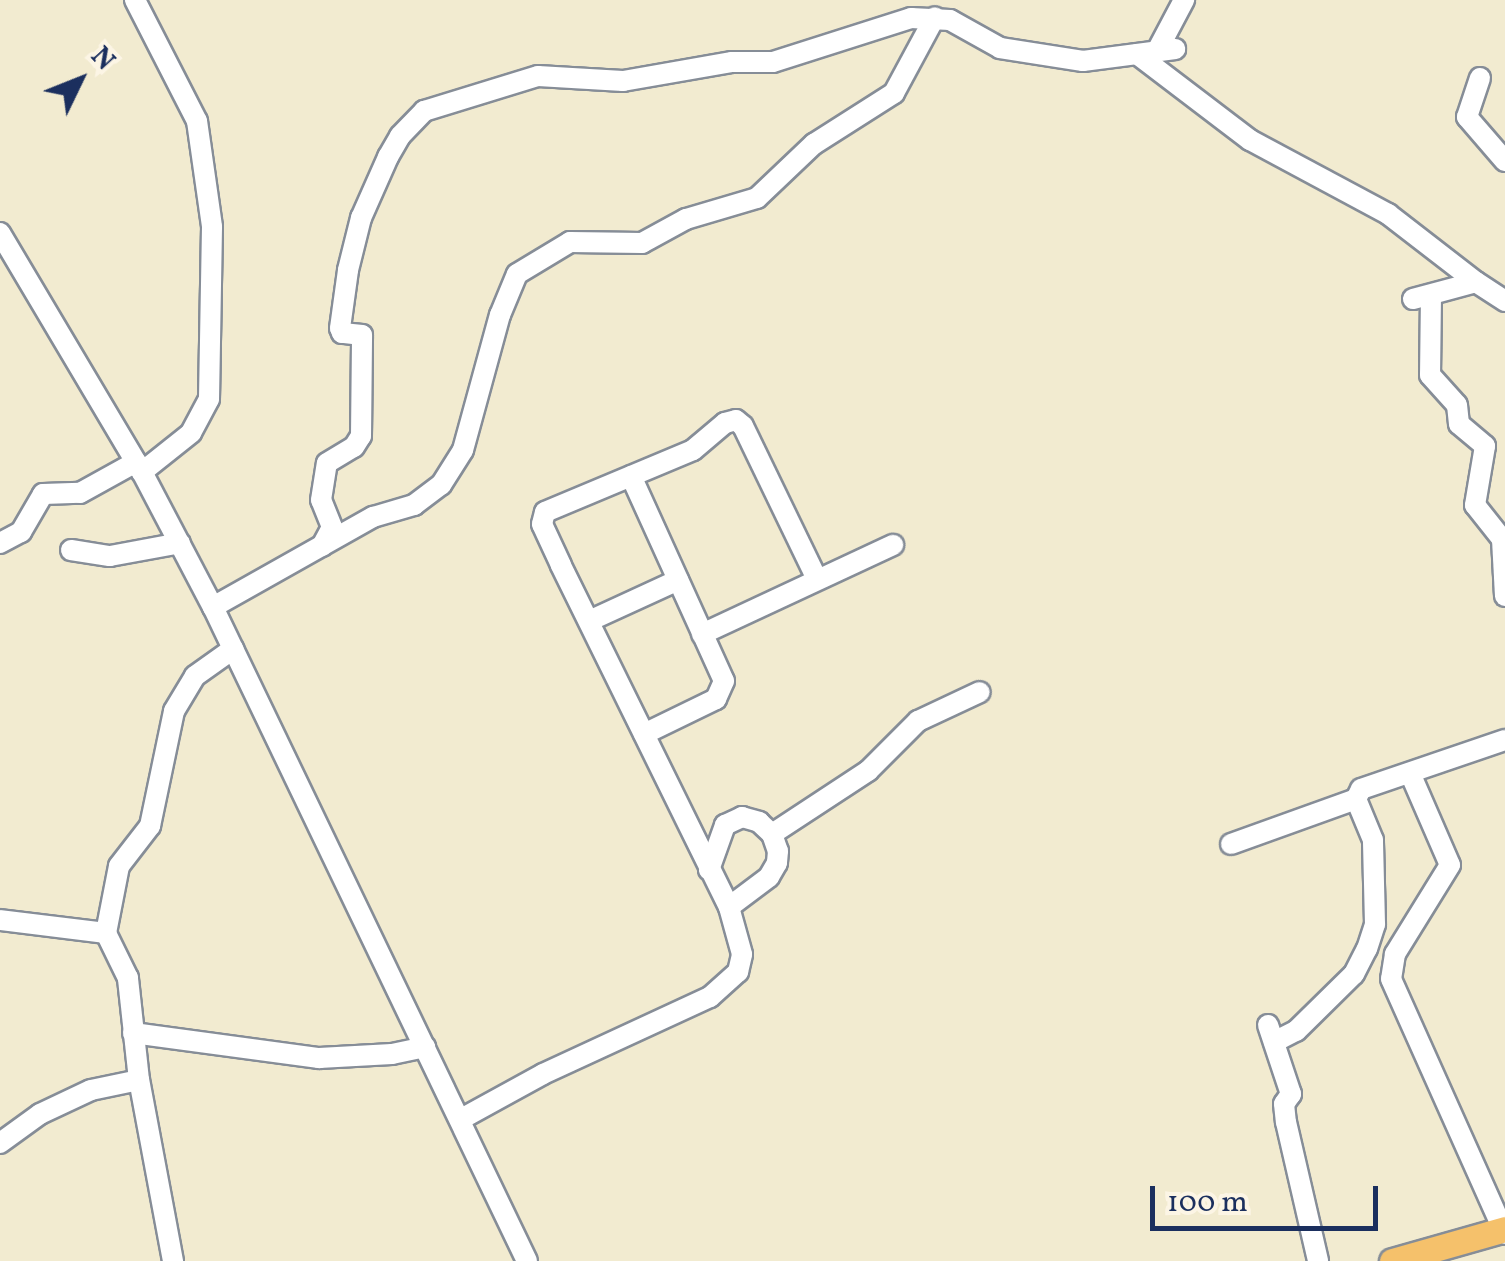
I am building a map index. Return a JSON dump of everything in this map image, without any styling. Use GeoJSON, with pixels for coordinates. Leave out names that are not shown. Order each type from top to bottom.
{"type":"FeatureCollection","features":[{"type":"Feature","properties":{"kind":"main road"},"geometry":{"type":"LineString","coordinates":[[1392,1261],[1504,1230]]}},
{"type":"Feature","properties":{"kind":"street"},"geometry":{"type":"LineString","coordinates":[[0,543],[20,532],[43,494],[80,493],[139,467],[191,433],[210,399],[212,228],[197,122],[135,0]]}},
{"type":"Feature","properties":{"kind":"street"},"geometry":{"type":"LineString","coordinates":[[1156,51],[1184,0]]}},
{"type":"Feature","properties":{"kind":"street"},"geometry":{"type":"LineString","coordinates":[[322,546],[332,527],[321,500],[327,463],[354,447],[361,436],[362,335],[342,333],[340,328],[348,270],[361,218],[388,157],[414,118],[435,106],[538,76],[622,81],[732,62],[773,62],[911,18],[936,17],[1000,48],[1082,61],[1156,51]]}},
{"type":"Feature","properties":{"kind":"street"},"geometry":{"type":"LineString","coordinates":[[214,607],[373,517],[414,505],[441,485],[463,450],[500,315],[517,274],[570,242],[642,243],[686,219],[757,198],[814,144],[894,93],[936,17]]}},
{"type":"Feature","properties":{"kind":"street"},"geometry":{"type":"LineString","coordinates":[[1156,51],[1250,140],[1388,214],[1505,301]]}},
{"type":"Feature","properties":{"kind":"street"},"geometry":{"type":"LineString","coordinates":[[1480,78],[1466,117],[1505,161]]}},
{"type":"Feature","properties":{"kind":"street"},"geometry":{"type":"LineString","coordinates":[[0,233],[139,467],[214,607],[462,1118],[527,1261]]}},
{"type":"Feature","properties":{"kind":"street"},"geometry":{"type":"LineString","coordinates":[[1476,282],[1422,297],[1430,376],[1457,406],[1459,424],[1485,446],[1475,505],[1502,540],[1505,596]]}},
{"type":"Feature","properties":{"kind":"street"},"geometry":{"type":"LineString","coordinates":[[462,1118],[726,986],[738,972],[742,954],[729,907],[542,524],[545,512],[692,450],[725,423],[736,420],[743,426],[817,579]]}},
{"type":"Feature","properties":{"kind":"street"},"geometry":{"type":"LineString","coordinates":[[631,476],[724,682],[723,691],[644,734]]}},
{"type":"Feature","properties":{"kind":"street"},"geometry":{"type":"LineString","coordinates":[[71,550],[110,556],[180,544]]}},
{"type":"Feature","properties":{"kind":"street"},"geometry":{"type":"LineString","coordinates":[[702,634],[892,545]]}},
{"type":"Feature","properties":{"kind":"street"},"geometry":{"type":"LineString","coordinates":[[589,620],[678,580]]}},
{"type":"Feature","properties":{"kind":"street"},"geometry":{"type":"LineString","coordinates":[[173,1261],[139,1080],[128,978],[106,933],[120,866],[150,826],[174,711],[195,676],[233,650]]}},
{"type":"Feature","properties":{"kind":"street"},"geometry":{"type":"LineString","coordinates":[[772,834],[868,770],[918,720],[980,692]]}},
{"type":"Feature","properties":{"kind":"street"},"geometry":{"type":"LineString","coordinates":[[1230,844],[1356,799],[1361,789],[1505,740]]}},
{"type":"Feature","properties":{"kind":"street"},"geometry":{"type":"LineString","coordinates":[[1410,773],[1450,864],[1392,962],[1391,979],[1504,1230]]}},
{"type":"Feature","properties":{"kind":"street"},"geometry":{"type":"LineString","coordinates":[[1318,1261],[1286,1122],[1284,1104],[1291,1094],[1271,1034],[1296,1031],[1354,974],[1367,949],[1375,924],[1373,840],[1356,799]]}},
{"type":"Feature","properties":{"kind":"street"},"geometry":{"type":"LineString","coordinates":[[709,870],[725,825],[742,817],[759,822],[772,834],[778,851],[777,864],[768,877],[729,907]]}},
{"type":"Feature","properties":{"kind":"street"},"geometry":{"type":"LineString","coordinates":[[0,920],[106,933]]}},
{"type":"Feature","properties":{"kind":"street"},"geometry":{"type":"LineString","coordinates":[[1367,949],[1392,962]]}},
{"type":"Feature","properties":{"kind":"street"},"geometry":{"type":"LineString","coordinates":[[133,1033],[319,1058],[392,1054],[425,1047]]}},
{"type":"Feature","properties":{"kind":"street"},"geometry":{"type":"LineString","coordinates":[[0,1143],[40,1114],[91,1090],[139,1080]]}}]}
